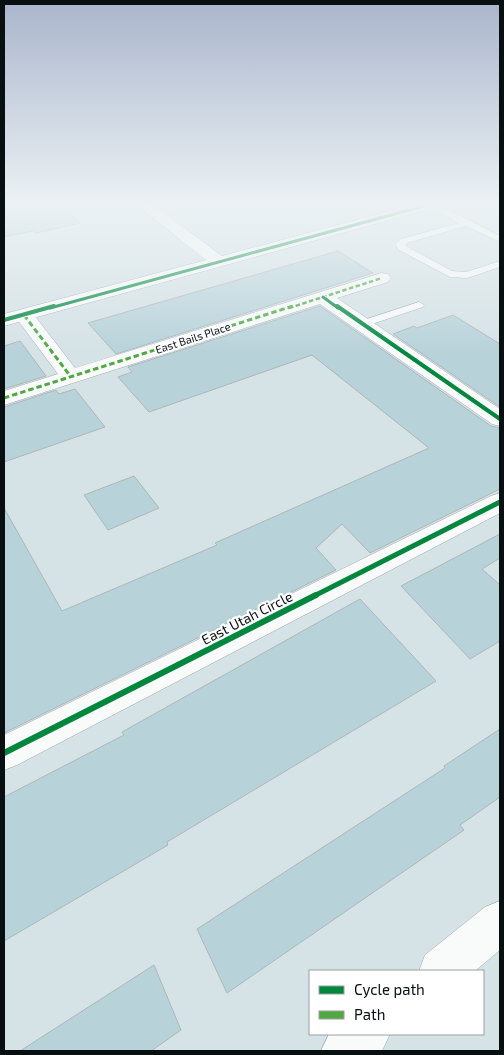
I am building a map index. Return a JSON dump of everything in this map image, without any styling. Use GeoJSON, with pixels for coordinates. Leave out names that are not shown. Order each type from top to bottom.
{"type":"FeatureCollection","features":[{"type":"Feature","properties":{"kind":"street"},"geometry":{"type":"LineString","coordinates":[[210,255],[219,262]]}},
{"type":"Feature","properties":{"kind":"street"},"geometry":{"type":"LineString","coordinates":[[4,320],[244,255]]}},
{"type":"Feature","properties":{"kind":"street","name":"East Bails Place"},"geometry":{"type":"LineString","coordinates":[[4,398],[382,278]]}},
{"type":"Feature","properties":{"kind":"street"},"geometry":{"type":"LineString","coordinates":[[323,297],[500,419]]}},
{"type":"Feature","properties":{"kind":"street"},"geometry":{"type":"LineString","coordinates":[[24,315],[71,376]]}},
{"type":"Feature","properties":{"kind":"street","name":"East Utah Circle"},"geometry":{"type":"LineString","coordinates":[[4,754],[500,502]]}},
{"type":"Feature","properties":{"kind":"street"},"geometry":{"type":"LineString","coordinates":[[442,970],[500,922]]}},
{"type":"Feature","properties":{"kind":"street"},"geometry":{"type":"LineString","coordinates":[[345,1051],[365,1035]]}},
{"type":"Feature","properties":{"kind":"lane"},"geometry":{"type":"LineString","coordinates":[[415,255],[450,274],[467,274],[500,264]]}},
{"type":"Feature","properties":{"kind":"lane"},"geometry":{"type":"LineString","coordinates":[[362,324],[419,305]]}},
{"type":"Feature","properties":{"kind":"building"},"geometry":{"type":"Polygon","coordinates":[[[323,255],[345,255],[373,273],[116,354],[88,323],[323,255]]]}},
{"type":"Feature","properties":{"kind":"building"},"geometry":{"type":"Polygon","coordinates":[[[320,306],[491,426],[500,428],[500,489],[370,553],[342,524],[316,548],[336,570],[4,733],[4,508],[62,611],[217,545],[215,543],[429,448],[312,355],[149,412],[118,377],[132,372],[128,367],[320,306]]]}},
{"type":"Feature","properties":{"kind":"building"},"geometry":{"type":"Polygon","coordinates":[[[453,315],[500,344],[500,407],[393,334],[414,326],[417,328],[453,315]]]}},
{"type":"Feature","properties":{"kind":"building"},"geometry":{"type":"Polygon","coordinates":[[[20,341],[46,376],[4,389],[4,346],[20,341]]]}},
{"type":"Feature","properties":{"kind":"building"},"geometry":{"type":"Polygon","coordinates":[[[75,389],[105,427],[4,462],[4,407],[56,390],[59,394],[75,389]]]}},
{"type":"Feature","properties":{"kind":"building"},"geometry":{"type":"Polygon","coordinates":[[[134,476],[159,508],[108,530],[84,495],[134,476]]]}},
{"type":"Feature","properties":{"kind":"building"},"geometry":{"type":"Polygon","coordinates":[[[500,534],[500,558],[482,569],[500,585],[500,641],[470,659],[401,586],[500,534]]]}},
{"type":"Feature","properties":{"kind":"building"},"geometry":{"type":"Polygon","coordinates":[[[360,599],[436,681],[167,842],[168,845],[4,941],[4,797],[124,735],[122,732],[360,599]]]}},
{"type":"Feature","properties":{"kind":"building"},"geometry":{"type":"Polygon","coordinates":[[[500,729],[500,797],[460,825],[464,830],[227,993],[197,929],[445,768],[444,766],[500,729]]]}},
{"type":"Feature","properties":{"kind":"building"},"geometry":{"type":"Polygon","coordinates":[[[154,965],[181,1030],[151,1051],[20,1051],[154,965]]]}},
{"type":"Feature","properties":{"kind":"marked path"},"geometry":{"type":"LineString","coordinates":[[4,398],[382,278]]}},
{"type":"Feature","properties":{"kind":"marked path"},"geometry":{"type":"LineString","coordinates":[[24,315],[71,377]]}},
{"type":"Feature","properties":{"kind":"cycle path"},"geometry":{"type":"LineString","coordinates":[[4,320],[243,255]]}},
{"type":"Feature","properties":{"kind":"cycle path"},"geometry":{"type":"LineString","coordinates":[[323,297],[500,419]]}},
{"type":"Feature","properties":{"kind":"cycle path"},"geometry":{"type":"LineString","coordinates":[[4,753],[500,502]]}}]}
